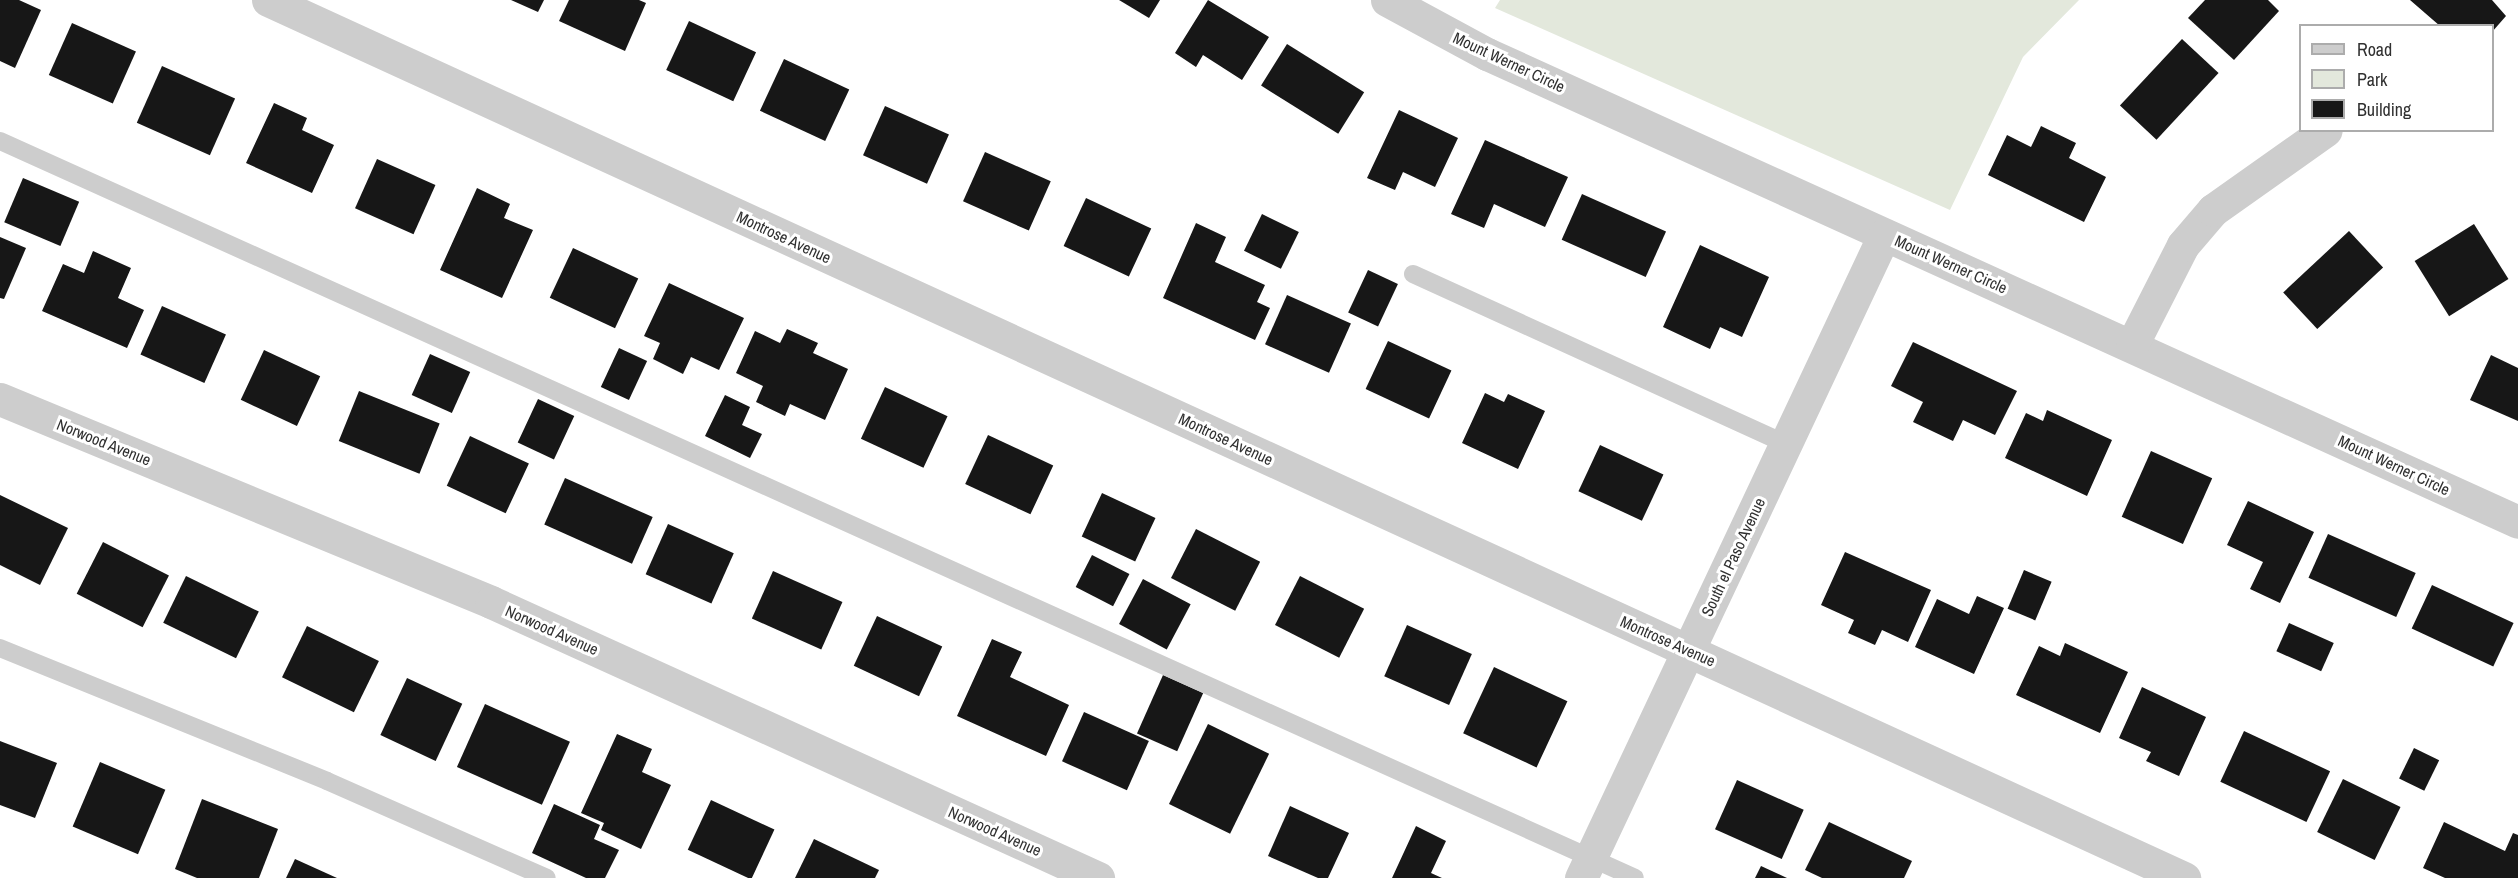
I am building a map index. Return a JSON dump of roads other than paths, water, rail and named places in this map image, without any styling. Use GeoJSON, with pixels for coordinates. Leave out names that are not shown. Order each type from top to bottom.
{"type":"FeatureCollection","features":[{"type":"Feature","properties":{"kind":"street","name":"Montrose Avenue"},"geometry":{"type":"LineString","coordinates":[[268,0],[2184,878]]}},
{"type":"Feature","properties":{"kind":"street","name":"Mount Werner Circle"},"geometry":{"type":"LineString","coordinates":[[1387,0],[1487,54],[2518,522]]}},
{"type":"Feature","properties":{"kind":"street"},"geometry":{"type":"LineString","coordinates":[[2132,345],[2183,245],[2213,210],[2323,132]]}},
{"type":"Feature","properties":{"kind":"street","name":"South el Paso Avenue"},"geometry":{"type":"LineString","coordinates":[[1586,868],[1884,235]]}},
{"type":"Feature","properties":{"kind":"street","name":"Norwood Avenue"},"geometry":{"type":"LineString","coordinates":[[0,399],[490,602],[1098,878]]}},
{"type":"Feature","properties":{"kind":"lane"},"geometry":{"type":"LineString","coordinates":[[0,141],[1586,868],[1635,878]]}},
{"type":"Feature","properties":{"kind":"lane"},"geometry":{"type":"LineString","coordinates":[[1413,274],[1786,444]]}},
{"type":"Feature","properties":{"kind":"lane"},"geometry":{"type":"LineString","coordinates":[[0,648],[327,781],[548,878]]}}]}
